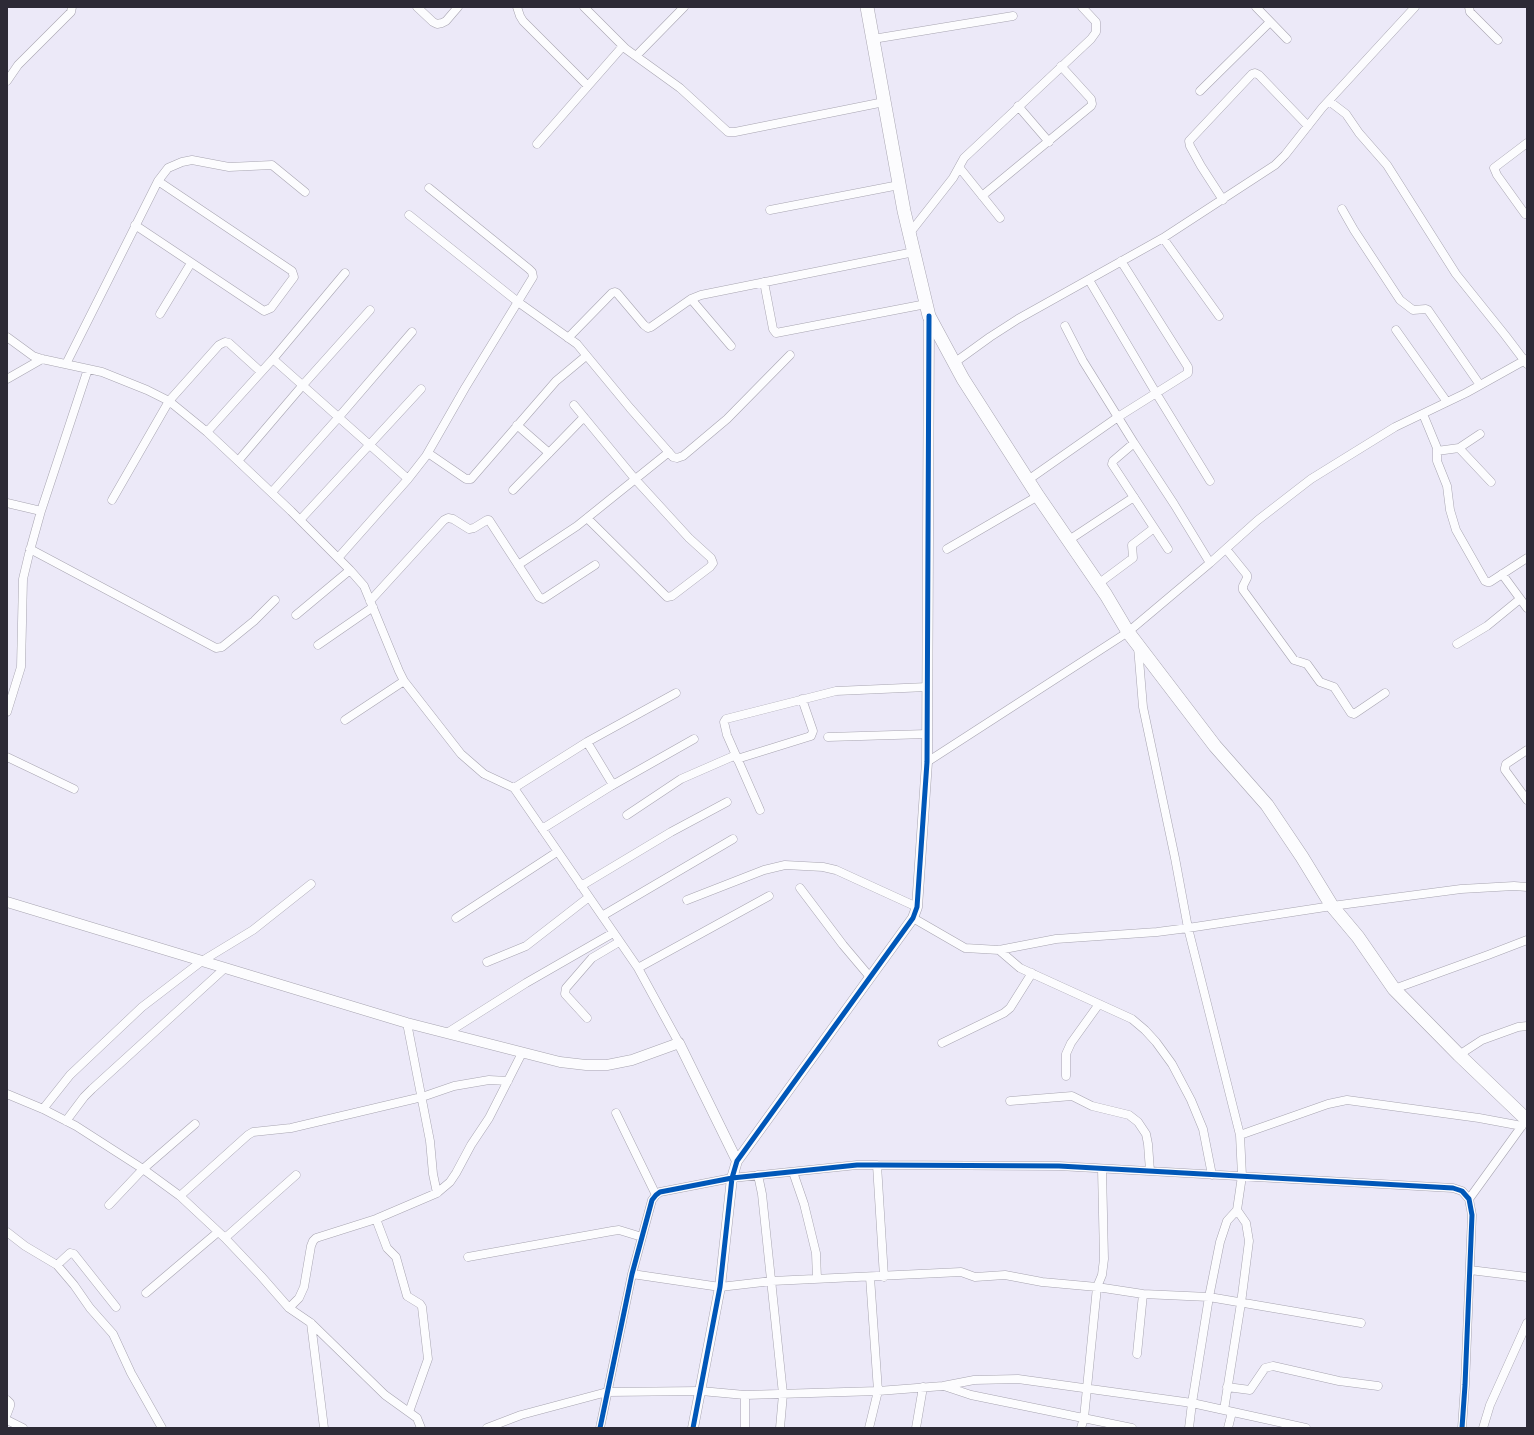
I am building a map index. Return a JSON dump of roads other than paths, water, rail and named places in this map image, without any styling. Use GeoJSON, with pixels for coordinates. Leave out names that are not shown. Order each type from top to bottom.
{"type":"FeatureCollection","features":[{"type":"Feature","properties":{"kind":"main road"},"geometry":{"type":"LineString","coordinates":[[867,7],[909,234],[928,310],[954,363],[1038,496],[1069,540],[1128,632],[1215,746],[1267,805],[1302,857],[1332,906],[1358,937],[1394,989],[1525,1122]]}},
{"type":"Feature","properties":{"kind":"street"},"geometry":{"type":"LineString","coordinates":[[7,81],[18,65],[71,12],[72,7]]}},
{"type":"Feature","properties":{"kind":"street"},"geometry":{"type":"LineString","coordinates":[[417,7],[433,22],[442,24],[458,7]]}},
{"type":"Feature","properties":{"kind":"street"},"geometry":{"type":"LineString","coordinates":[[517,7],[523,20],[588,86]]}},
{"type":"Feature","properties":{"kind":"street"},"geometry":{"type":"LineString","coordinates":[[584,7],[623,46],[680,88],[728,132],[735,132],[884,102]]}},
{"type":"Feature","properties":{"kind":"street"},"geometry":{"type":"LineString","coordinates":[[636,56],[684,7]]}},
{"type":"Feature","properties":{"kind":"street"},"geometry":{"type":"LineString","coordinates":[[909,234],[953,178],[964,158],[1091,39],[1096,32],[1096,22],[1082,7]]}},
{"type":"Feature","properties":{"kind":"street"},"geometry":{"type":"LineString","coordinates":[[1256,7],[1286,39]]}},
{"type":"Feature","properties":{"kind":"street"},"geometry":{"type":"LineString","coordinates":[[954,363],[1018,319],[1163,238],[1275,165],[1329,101],[1415,7]]}},
{"type":"Feature","properties":{"kind":"street"},"geometry":{"type":"LineString","coordinates":[[1469,7],[1470,12],[1498,40]]}},
{"type":"Feature","properties":{"kind":"street"},"geometry":{"type":"LineString","coordinates":[[873,39],[1013,16]]}},
{"type":"Feature","properties":{"kind":"street"},"geometry":{"type":"LineString","coordinates":[[1200,91],[1270,22]]}},
{"type":"Feature","properties":{"kind":"street"},"geometry":{"type":"LineString","coordinates":[[537,144],[623,46]]}},
{"type":"Feature","properties":{"kind":"street"},"geometry":{"type":"LineString","coordinates":[[982,196],[1091,106],[1091,99],[1061,66]]}},
{"type":"Feature","properties":{"kind":"street"},"geometry":{"type":"LineString","coordinates":[[1223,200],[1198,160],[1190,146],[1189,141],[1252,74],[1255,73],[1259,75],[1308,126]]}},
{"type":"Feature","properties":{"kind":"street"},"geometry":{"type":"LineString","coordinates":[[926,762],[1128,632],[1210,563],[1258,520],[1311,479],[1395,427],[1526,361],[1456,274],[1391,171],[1359,133],[1346,114],[1329,101]]}},
{"type":"Feature","properties":{"kind":"street"},"geometry":{"type":"LineString","coordinates":[[1018,106],[1048,142]]}},
{"type":"Feature","properties":{"kind":"street"},"geometry":{"type":"LineString","coordinates":[[1525,214],[1497,175],[1494,168],[1527,143]]}},
{"type":"Feature","properties":{"kind":"street"},"geometry":{"type":"LineString","coordinates":[[66,364],[158,181],[168,168],[192,160],[229,167],[268,165],[275,167],[305,192]]}},
{"type":"Feature","properties":{"kind":"street"},"geometry":{"type":"LineString","coordinates":[[959,167],[1000,218]]}},
{"type":"Feature","properties":{"kind":"street"},"geometry":{"type":"LineString","coordinates":[[136,225],[264,311],[271,308],[294,277],[292,272],[158,181]]}},
{"type":"Feature","properties":{"kind":"street"},"geometry":{"type":"LineString","coordinates":[[770,210],[899,185]]}},
{"type":"Feature","properties":{"kind":"street"},"geometry":{"type":"LineString","coordinates":[[338,558],[408,479],[428,453],[465,388],[531,280],[532,272],[429,188]]}},
{"type":"Feature","properties":{"kind":"street"},"geometry":{"type":"LineString","coordinates":[[1342,209],[1400,300],[1413,310],[1428,310],[1480,385]]}},
{"type":"Feature","properties":{"kind":"street"},"geometry":{"type":"LineString","coordinates":[[409,215],[518,302],[577,344],[669,452],[676,458],[683,456],[727,419],[790,355]]}},
{"type":"Feature","properties":{"kind":"street"},"geometry":{"type":"LineString","coordinates":[[1163,238],[1219,316]]}},
{"type":"Feature","properties":{"kind":"street"},"geometry":{"type":"LineString","coordinates":[[568,338],[612,293],[617,293],[648,328],[657,324],[691,299],[713,291],[914,252]]}},
{"type":"Feature","properties":{"kind":"street"},"geometry":{"type":"LineString","coordinates":[[1028,480],[1118,417],[1187,374],[1188,367],[1121,261]]}},
{"type":"Feature","properties":{"kind":"street"},"geometry":{"type":"LineString","coordinates":[[160,314],[191,263]]}},
{"type":"Feature","properties":{"kind":"street"},"geometry":{"type":"LineString","coordinates":[[207,432],[261,372],[344,273]]}},
{"type":"Feature","properties":{"kind":"street"},"geometry":{"type":"LineString","coordinates":[[1089,280],[1156,394],[1210,481]]}},
{"type":"Feature","properties":{"kind":"street"},"geometry":{"type":"LineString","coordinates":[[693,1428],[720,1287],[732,1178],[737,1161],[913,918],[917,907],[926,762],[928,310],[776,333],[773,329],[764,282]]}},
{"type":"Feature","properties":{"kind":"street"},"geometry":{"type":"LineString","coordinates":[[691,299],[731,346]]}},
{"type":"Feature","properties":{"kind":"street"},"geometry":{"type":"LineString","coordinates":[[238,461],[370,310]]}},
{"type":"Feature","properties":{"kind":"street"},"geometry":{"type":"LineString","coordinates":[[1065,326],[1083,361],[1210,563]]}},
{"type":"Feature","properties":{"kind":"street"},"geometry":{"type":"LineString","coordinates":[[1396,330],[1447,402]]}},
{"type":"Feature","properties":{"kind":"street"},"geometry":{"type":"LineString","coordinates":[[272,492],[412,332]]}},
{"type":"Feature","properties":{"kind":"street"},"geometry":{"type":"LineString","coordinates":[[7,337],[33,356],[102,372],[147,390],[169,401],[207,432],[272,492],[350,570],[364,586],[404,681],[461,754],[484,774],[514,788],[638,968],[679,1043],[737,1161]]}},
{"type":"Feature","properties":{"kind":"street"},"geometry":{"type":"LineString","coordinates":[[112,500],[169,401],[223,342],[229,343],[261,372]]}},
{"type":"Feature","properties":{"kind":"street"},"geometry":{"type":"LineString","coordinates":[[428,453],[466,479],[471,479],[556,381],[586,356]]}},
{"type":"Feature","properties":{"kind":"street"},"geometry":{"type":"LineString","coordinates":[[7,379],[42,359]]}},
{"type":"Feature","properties":{"kind":"street"},"geometry":{"type":"LineString","coordinates":[[272,359],[368,446],[408,479]]}},
{"type":"Feature","properties":{"kind":"street"},"geometry":{"type":"LineString","coordinates":[[7,712],[21,668],[23,579],[30,549],[88,369]]}},
{"type":"Feature","properties":{"kind":"street"},"geometry":{"type":"LineString","coordinates":[[300,520],[421,389]]}},
{"type":"Feature","properties":{"kind":"street"},"geometry":{"type":"LineString","coordinates":[[574,405],[635,479],[689,538],[712,558],[713,564],[672,596],[667,597],[587,518]]}},
{"type":"Feature","properties":{"kind":"street"},"geometry":{"type":"LineString","coordinates":[[1423,414],[1437,451],[1437,461],[1446,486],[1450,510],[1458,535],[1486,582],[1527,558]]}},
{"type":"Feature","properties":{"kind":"street"},"geometry":{"type":"LineString","coordinates":[[513,490],[584,417]]}},
{"type":"Feature","properties":{"kind":"street"},"geometry":{"type":"LineString","coordinates":[[517,425],[549,453]]}},
{"type":"Feature","properties":{"kind":"street"},"geometry":{"type":"LineString","coordinates":[[1437,451],[1459,448],[1480,434]]}},
{"type":"Feature","properties":{"kind":"street"},"geometry":{"type":"LineString","coordinates":[[1134,443],[1112,462],[1113,467],[1168,549]]}},
{"type":"Feature","properties":{"kind":"street"},"geometry":{"type":"LineString","coordinates":[[1459,448],[1491,482]]}},
{"type":"Feature","properties":{"kind":"street"},"geometry":{"type":"LineString","coordinates":[[518,565],[561,538],[669,452]]}},
{"type":"Feature","properties":{"kind":"street"},"geometry":{"type":"LineString","coordinates":[[947,549],[1038,496]]}},
{"type":"Feature","properties":{"kind":"street"},"geometry":{"type":"LineString","coordinates":[[1069,540],[1134,497]]}},
{"type":"Feature","properties":{"kind":"street"},"geometry":{"type":"LineString","coordinates":[[7,503],[41,511]]}},
{"type":"Feature","properties":{"kind":"street"},"geometry":{"type":"LineString","coordinates":[[318,646],[371,604],[444,520],[448,518],[453,519],[469,529],[489,520],[518,565],[540,597],[543,599],[595,565]]}},
{"type":"Feature","properties":{"kind":"street"},"geometry":{"type":"LineString","coordinates":[[1098,584],[1133,558],[1131,548],[1132,545],[1154,528]]}},
{"type":"Feature","properties":{"kind":"street"},"geometry":{"type":"LineString","coordinates":[[30,549],[216,648],[222,647],[254,621],[275,600]]}},
{"type":"Feature","properties":{"kind":"street"},"geometry":{"type":"LineString","coordinates":[[1226,549],[1247,575],[1243,586],[1244,590],[1294,660],[1307,664],[1320,682],[1334,687],[1351,713],[1354,714],[1384,693]]}},
{"type":"Feature","properties":{"kind":"street"},"geometry":{"type":"LineString","coordinates":[[296,615],[350,570]]}},
{"type":"Feature","properties":{"kind":"street"},"geometry":{"type":"LineString","coordinates":[[1502,574],[1527,608]]}},
{"type":"Feature","properties":{"kind":"street"},"geometry":{"type":"LineString","coordinates":[[1457,644],[1487,626],[1520,599]]}},
{"type":"Feature","properties":{"kind":"street"},"geometry":{"type":"LineString","coordinates":[[1138,646],[1143,706],[1188,928],[1240,1135],[1242,1176],[1237,1210],[1227,1221],[1220,1242],[1209,1297],[1189,1428]]}},
{"type":"Feature","properties":{"kind":"street"},"geometry":{"type":"LineString","coordinates":[[345,720],[404,681]]}},
{"type":"Feature","properties":{"kind":"street"},"geometry":{"type":"LineString","coordinates":[[760,810],[727,735],[724,722],[726,719],[836,691],[927,687]]}},
{"type":"Feature","properties":{"kind":"street"},"geometry":{"type":"LineString","coordinates":[[514,788],[587,742],[676,693]]}},
{"type":"Feature","properties":{"kind":"street"},"geometry":{"type":"LineString","coordinates":[[627,815],[682,779],[737,757],[811,736],[813,731],[802,699]]}},
{"type":"Feature","properties":{"kind":"street"},"geometry":{"type":"LineString","coordinates":[[828,737],[927,734]]}},
{"type":"Feature","properties":{"kind":"street"},"geometry":{"type":"LineString","coordinates":[[542,829],[613,785],[694,739]]}},
{"type":"Feature","properties":{"kind":"street"},"geometry":{"type":"LineString","coordinates":[[587,742],[613,785]]}},
{"type":"Feature","properties":{"kind":"street"},"geometry":{"type":"LineString","coordinates":[[1527,750],[1506,764],[1505,768],[1527,800]]}},
{"type":"Feature","properties":{"kind":"street"},"geometry":{"type":"LineString","coordinates":[[7,757],[74,789]]}},
{"type":"Feature","properties":{"kind":"street"},"geometry":{"type":"LineString","coordinates":[[581,886],[671,832],[727,802]]}},
{"type":"Feature","properties":{"kind":"street"},"geometry":{"type":"LineString","coordinates":[[602,916],[733,839]]}},
{"type":"Feature","properties":{"kind":"street"},"geometry":{"type":"LineString","coordinates":[[456,918],[557,852]]}},
{"type":"Feature","properties":{"kind":"street"},"geometry":{"type":"LineString","coordinates":[[687,900],[764,870],[785,865],[823,867],[836,870],[917,907]]}},
{"type":"Feature","properties":{"kind":"street"},"geometry":{"type":"LineString","coordinates":[[43,1109],[70,1075],[142,1007],[202,961],[254,930],[311,884]]}},
{"type":"Feature","properties":{"kind":"street"},"geometry":{"type":"LineString","coordinates":[[913,918],[965,948],[999,950],[1056,940],[1188,928],[1332,906],[1461,889],[1514,886],[1527,887]]}},
{"type":"Feature","properties":{"kind":"street"},"geometry":{"type":"LineString","coordinates":[[800,888],[843,945],[870,977]]}},
{"type":"Feature","properties":{"kind":"street"},"geometry":{"type":"LineString","coordinates":[[638,968],[769,896]]}},
{"type":"Feature","properties":{"kind":"street"},"geometry":{"type":"LineString","coordinates":[[488,962],[526,946],[588,897]]}},
{"type":"Feature","properties":{"kind":"street"},"geometry":{"type":"LineString","coordinates":[[7,902],[168,949],[202,961],[407,1023],[560,1062],[586,1065],[607,1065],[632,1060],[679,1043]]}},
{"type":"Feature","properties":{"kind":"street"},"geometry":{"type":"LineString","coordinates":[[447,1034],[526,984],[613,933]]}},
{"type":"Feature","properties":{"kind":"street"},"geometry":{"type":"LineString","coordinates":[[1394,989],[1527,940]]}},
{"type":"Feature","properties":{"kind":"street"},"geometry":{"type":"LineString","coordinates":[[587,1018],[565,994],[566,988],[592,958],[619,942]]}},
{"type":"Feature","properties":{"kind":"street"},"geometry":{"type":"LineString","coordinates":[[999,950],[1015,965],[1132,1019],[1145,1030],[1172,1064],[1192,1100],[1203,1129],[1212,1175]]}},
{"type":"Feature","properties":{"kind":"street"},"geometry":{"type":"LineString","coordinates":[[66,1120],[92,1089],[225,968]]}},
{"type":"Feature","properties":{"kind":"street"},"geometry":{"type":"LineString","coordinates":[[942,1043],[1004,1013],[1010,1008],[1032,973]]}},
{"type":"Feature","properties":{"kind":"street"},"geometry":{"type":"LineString","coordinates":[[1066,1076],[1066,1054],[1071,1043],[1099,1004]]}},
{"type":"Feature","properties":{"kind":"street"},"geometry":{"type":"LineString","coordinates":[[407,1023],[430,1141],[433,1174],[437,1193]]}},
{"type":"Feature","properties":{"kind":"street"},"geometry":{"type":"LineString","coordinates":[[1458,1055],[1490,1037],[1518,1027],[1527,1026]]}},
{"type":"Feature","properties":{"kind":"street"},"geometry":{"type":"LineString","coordinates":[[289,1308],[299,1298],[304,1287],[313,1241],[316,1238],[376,1219],[437,1193],[453,1178],[470,1145],[489,1118],[522,1053]]}},
{"type":"Feature","properties":{"kind":"street"},"geometry":{"type":"LineString","coordinates":[[180,1196],[248,1135],[254,1132],[291,1128],[422,1097],[454,1086],[489,1080],[508,1081]]}},
{"type":"Feature","properties":{"kind":"street"},"geometry":{"type":"LineString","coordinates":[[7,1094],[66,1120],[144,1169],[180,1196],[225,1238],[289,1308],[311,1323],[386,1395],[417,1418],[421,1428]]}},
{"type":"Feature","properties":{"kind":"street"},"geometry":{"type":"LineString","coordinates":[[1010,1101],[1072,1096],[1092,1106],[1129,1115],[1138,1122],[1146,1134],[1150,1171]]}},
{"type":"Feature","properties":{"kind":"street"},"geometry":{"type":"LineString","coordinates":[[1240,1135],[1328,1104],[1347,1100],[1479,1118],[1525,1122]]}},
{"type":"Feature","properties":{"kind":"street"},"geometry":{"type":"LineString","coordinates":[[616,1113],[656,1195]]}},
{"type":"Feature","properties":{"kind":"street"},"geometry":{"type":"LineString","coordinates":[[1469,1199],[1525,1122]]}},
{"type":"Feature","properties":{"kind":"street"},"geometry":{"type":"LineString","coordinates":[[109,1205],[144,1169],[194,1124]]}},
{"type":"Feature","properties":{"kind":"street"},"geometry":{"type":"LineString","coordinates":[[600,1428],[632,1274],[652,1200],[656,1195],[660,1192],[732,1178],[857,1165],[877,1165],[1059,1166],[1453,1188],[1462,1191],[1469,1199],[1472,1215],[1462,1428]]}},
{"type":"Feature","properties":{"kind":"street"},"geometry":{"type":"LineString","coordinates":[[877,1165],[884,1277]]}},
{"type":"Feature","properties":{"kind":"street"},"geometry":{"type":"LineString","coordinates":[[1081,1428],[1084,1418],[1097,1287],[1102,1275],[1104,1259],[1102,1169]]}},
{"type":"Feature","properties":{"kind":"street"},"geometry":{"type":"LineString","coordinates":[[793,1172],[804,1204],[816,1253],[818,1280]]}},
{"type":"Feature","properties":{"kind":"street"},"geometry":{"type":"LineString","coordinates":[[225,1238],[296,1175]]}},
{"type":"Feature","properties":{"kind":"street"},"geometry":{"type":"LineString","coordinates":[[758,1175],[762,1194],[772,1281],[783,1394],[780,1428]]}},
{"type":"Feature","properties":{"kind":"street"},"geometry":{"type":"LineString","coordinates":[[1228,1428],[1227,1387],[1241,1303],[1249,1241],[1246,1223],[1237,1210]]}},
{"type":"Feature","properties":{"kind":"street"},"geometry":{"type":"LineString","coordinates":[[376,1219],[387,1248],[396,1257],[407,1296],[420,1304],[422,1307],[428,1359],[409,1412]]}},
{"type":"Feature","properties":{"kind":"street"},"geometry":{"type":"LineString","coordinates":[[468,1257],[619,1230],[642,1237]]}},
{"type":"Feature","properties":{"kind":"street"},"geometry":{"type":"LineString","coordinates":[[7,1232],[25,1246],[56,1265],[113,1334],[162,1428]]}},
{"type":"Feature","properties":{"kind":"street"},"geometry":{"type":"LineString","coordinates":[[146,1292],[218,1232]]}},
{"type":"Feature","properties":{"kind":"street"},"geometry":{"type":"LineString","coordinates":[[56,1265],[70,1253],[74,1254],[116,1307]]}},
{"type":"Feature","properties":{"kind":"street"},"geometry":{"type":"LineString","coordinates":[[1470,1270],[1527,1277]]}},
{"type":"Feature","properties":{"kind":"street"},"geometry":{"type":"LineString","coordinates":[[632,1274],[720,1287],[772,1281],[884,1277],[962,1272],[975,1277],[1005,1275],[1042,1282],[1097,1287],[1143,1294],[1209,1297],[1361,1323]]}},
{"type":"Feature","properties":{"kind":"street"},"geometry":{"type":"LineString","coordinates":[[869,1428],[878,1391],[870,1277]]}},
{"type":"Feature","properties":{"kind":"street"},"geometry":{"type":"LineString","coordinates":[[1137,1354],[1143,1294]]}},
{"type":"Feature","properties":{"kind":"street"},"geometry":{"type":"LineString","coordinates":[[311,1323],[324,1428]]}},
{"type":"Feature","properties":{"kind":"street"},"geometry":{"type":"LineString","coordinates":[[1483,1428],[1490,1405],[1527,1323]]}},
{"type":"Feature","properties":{"kind":"street"},"geometry":{"type":"LineString","coordinates":[[1227,1387],[1250,1390],[1265,1368],[1273,1366],[1339,1381],[1378,1386]]}},
{"type":"Feature","properties":{"kind":"street"},"geometry":{"type":"LineString","coordinates":[[489,1428],[521,1415],[607,1392],[701,1391],[745,1395],[878,1391],[943,1386],[974,1380],[1018,1379],[1192,1403],[1306,1428]]}},
{"type":"Feature","properties":{"kind":"street"},"geometry":{"type":"LineString","coordinates":[[943,1386],[970,1395],[1132,1428]]}},
{"type":"Feature","properties":{"kind":"street"},"geometry":{"type":"LineString","coordinates":[[916,1428],[923,1387]]}},
{"type":"Feature","properties":{"kind":"street"},"geometry":{"type":"LineString","coordinates":[[745,1395],[745,1428]]}},
{"type":"Feature","properties":{"kind":"street"},"geometry":{"type":"LineString","coordinates":[[7,1400],[10,1406],[7,1414]]}},
{"type":"Feature","properties":{"kind":"street"},"geometry":{"type":"LineString","coordinates":[[7,1420],[23,1428]]}}]}
